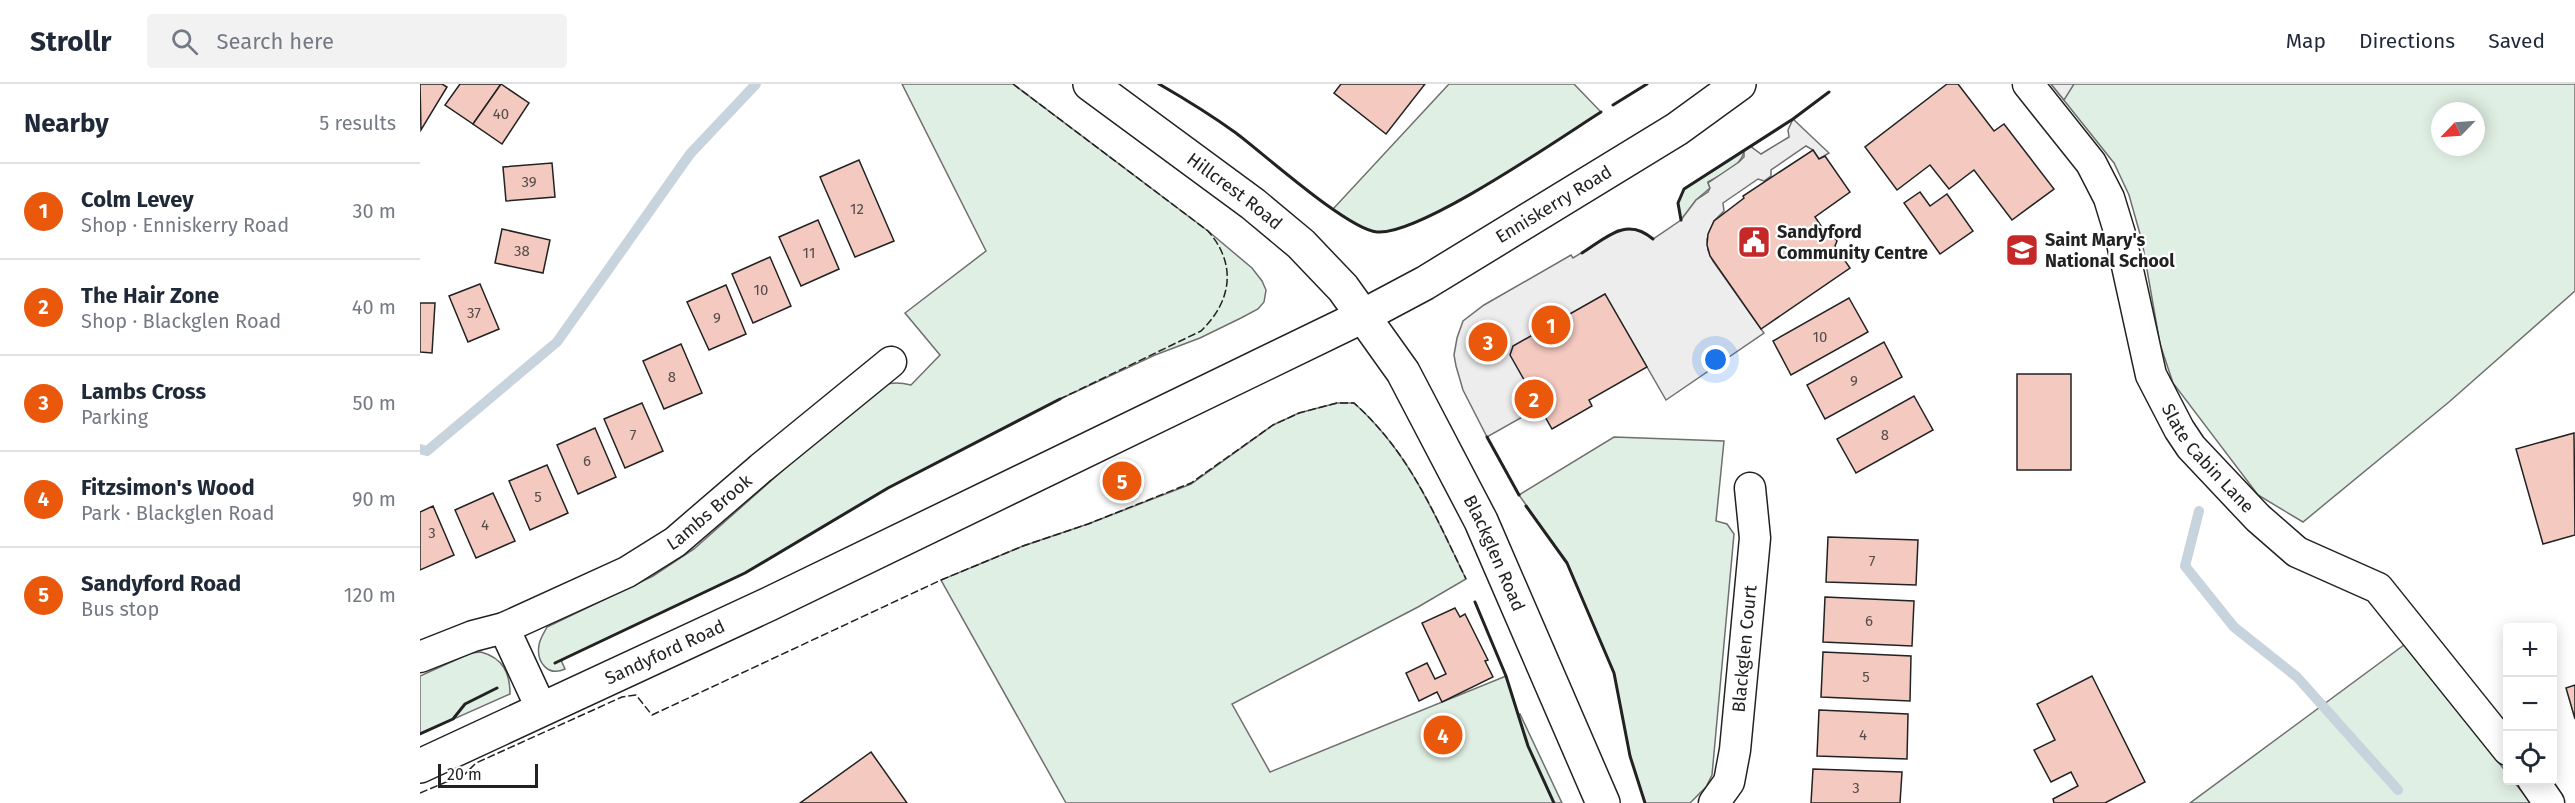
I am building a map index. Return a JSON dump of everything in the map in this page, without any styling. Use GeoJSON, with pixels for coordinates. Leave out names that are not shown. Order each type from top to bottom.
{"type":"FeatureCollection","features":[{"type":"Feature","properties":{"kind":"main road","name":"Hillcrest Road"},"geometry":{"type":"LineString","coordinates":[[1090,84],[1244,197],[1301,243],[1343,288],[1363,316]]}},
{"type":"Feature","properties":{"kind":"main road","name":"Enniskerry Road"},"geometry":{"type":"LineString","coordinates":[[1363,316],[1425,283],[1659,140],[1739,84]]}},
{"type":"Feature","properties":{"kind":"main road","name":"Sandyford Road"},"geometry":{"type":"LineString","coordinates":[[420,766],[1032,478],[1363,316]]}},
{"type":"Feature","properties":{"kind":"main road","name":"Blackglen Road"},"geometry":{"type":"LineString","coordinates":[[1363,316],[1403,372],[1480,521],[1603,803]]}},
{"type":"Feature","properties":{"kind":"street","name":"Slate Cabin Lane"},"geometry":{"type":"LineString","coordinates":[[2028,84],[2091,163],[2109,198],[2120,234],[2151,375],[2191,447],[2258,518],[2297,552],[2378,588],[2503,744]]}},
{"type":"Feature","properties":{"kind":"street","name":"Lambs Brook"},"geometry":{"type":"LineString","coordinates":[[420,657],[473,636],[504,628],[627,572],[675,542],[770,460],[891,362]]}},
{"type":"Feature","properties":{"kind":"street","name":"Blackglen Court"},"geometry":{"type":"LineString","coordinates":[[1714,803],[1729,782],[1735,750],[1755,538],[1750,488]]}},
{"type":"Feature","properties":{"kind":"street"},"geometry":{"type":"LineString","coordinates":[[504,628],[542,710]]}},
{"type":"Feature","properties":{"kind":"street"},"geometry":{"type":"LineString","coordinates":[[2536,785],[2549,803]]}},
{"type":"Feature","properties":{"kind":"green space"},"geometry":{"type":"Polygon","coordinates":[[[902,84],[1013,84],[1208,231],[1252,268],[1266,290],[1264,302],[1258,309],[1241,318],[1060,399],[888,488],[745,573],[561,660],[565,669],[553,671],[549,669],[539,657],[540,640],[547,627],[653,576],[694,549],[871,392],[890,384],[911,385],[940,355],[905,313],[986,251],[902,84]]]}},
{"type":"Feature","properties":{"kind":"green space"},"geometry":{"type":"Polygon","coordinates":[[[1449,84],[1574,84],[1601,112],[1456,203],[1397,229],[1371,231],[1333,209],[1449,84]]]}},
{"type":"Feature","properties":{"kind":"green space"},"geometry":{"type":"Polygon","coordinates":[[[2051,84],[2575,84],[2575,291],[2449,402],[2303,522],[2258,495],[2173,383],[2160,344],[2142,241],[2129,195],[2114,163],[2051,84]]]}},
{"type":"Feature","properties":{"kind":"green space"},"geometry":{"type":"Polygon","coordinates":[[[1744,150],[1740,161],[1708,182],[1710,188],[1696,200],[1681,220],[1678,203],[1684,189],[1744,150]]]}},
{"type":"Feature","properties":{"kind":"green space"},"geometry":{"type":"Polygon","coordinates":[[[1337,403],[1354,403],[1390,442],[1419,485],[1466,579],[1418,607],[1232,704],[1270,772],[1506,676],[1518,714],[1562,803],[1066,803],[941,580],[1023,546],[1088,524],[1191,484],[1273,425],[1299,413],[1337,403]]]}},
{"type":"Feature","properties":{"kind":"green space"},"geometry":{"type":"Polygon","coordinates":[[[1614,437],[1724,441],[1716,521],[1727,524],[1734,534],[1712,775],[1706,787],[1690,803],[1645,803],[1630,756],[1614,673],[1567,563],[1519,495],[1614,437]]]}},
{"type":"Feature","properties":{"kind":"green space"},"geometry":{"type":"Polygon","coordinates":[[[2404,645],[2503,768],[2503,785],[2516,785],[2532,803],[2190,803],[2404,645]]]}},
{"type":"Feature","properties":{"kind":"green space"},"geometry":{"type":"Polygon","coordinates":[[[481,652],[495,658],[504,667],[509,679],[510,694],[420,734],[420,676],[471,653],[481,652]]]}},
{"type":"Feature","properties":{"kind":"shaded area"},"geometry":{"type":"Polygon","coordinates":[[[2051,84],[2074,84],[2064,100],[2051,84]]]}},
{"type":"Feature","properties":{"kind":"shaded area"},"geometry":{"type":"Polygon","coordinates":[[[1793,119],[1829,153],[1819,159],[1813,150],[1806,146],[1771,170],[1771,176],[1764,181],[1758,179],[1723,203],[1724,211],[1714,221],[1707,239],[1708,250],[1713,261],[1764,333],[1666,400],[1605,294],[1513,347],[1540,407],[1487,437],[1463,390],[1456,366],[1454,355],[1463,321],[1484,305],[1571,255],[1573,258],[1618,230],[1636,229],[1653,239],[1681,220],[1696,200],[1708,192],[1710,188],[1708,183],[1744,157],[1744,150],[1750,146],[1761,154],[1789,137],[1788,130],[1793,119]]]}},
{"type":"Feature","properties":{"kind":"building"},"geometry":{"type":"Polygon","coordinates":[[[420,84],[442,84],[447,87],[421,130],[420,84]]]}},
{"type":"Feature","properties":{"kind":"building"},"geometry":{"type":"Polygon","coordinates":[[[460,84],[501,84],[473,124],[445,105],[460,84]]]}},
{"type":"Feature","properties":{"kind":"building"},"geometry":{"type":"Polygon","coordinates":[[[501,84],[529,103],[502,144],[473,124],[501,84]]]}},
{"type":"Feature","properties":{"kind":"building"},"geometry":{"type":"Polygon","coordinates":[[[1341,84],[1425,84],[1386,134],[1334,93],[1341,84]]]}},
{"type":"Feature","properties":{"kind":"building"},"geometry":{"type":"Polygon","coordinates":[[[1947,84],[1958,84],[1994,131],[2004,124],[2054,189],[2012,220],[1974,170],[1949,189],[1930,165],[1897,190],[1865,147],[1947,84]]]}},
{"type":"Feature","properties":{"kind":"building"},"geometry":{"type":"Polygon","coordinates":[[[1813,150],[1819,159],[1825,156],[1850,192],[1815,217],[1828,236],[1835,238],[1837,241],[1835,246],[1850,268],[1761,329],[1710,256],[1707,245],[1708,234],[1714,221],[1744,198],[1743,196],[1813,150]]]}},
{"type":"Feature","properties":{"kind":"building"},"geometry":{"type":"Polygon","coordinates":[[[859,160],[894,241],[855,257],[820,177],[859,160]]]}},
{"type":"Feature","properties":{"kind":"building"},"geometry":{"type":"Polygon","coordinates":[[[552,163],[555,197],[506,201],[503,167],[552,163]]]}},
{"type":"Feature","properties":{"kind":"building"},"geometry":{"type":"Polygon","coordinates":[[[1920,192],[1930,206],[1947,194],[1973,231],[1940,254],[1904,203],[1920,192]]]}},
{"type":"Feature","properties":{"kind":"building"},"geometry":{"type":"Polygon","coordinates":[[[818,220],[839,269],[801,286],[779,237],[818,220]]]}},
{"type":"Feature","properties":{"kind":"building"},"geometry":{"type":"Polygon","coordinates":[[[502,229],[550,240],[543,273],[495,263],[502,229]]]}},
{"type":"Feature","properties":{"kind":"building"},"geometry":{"type":"Polygon","coordinates":[[[770,257],[791,306],[753,323],[732,274],[770,257]]]}},
{"type":"Feature","properties":{"kind":"building"},"geometry":{"type":"Polygon","coordinates":[[[480,284],[499,329],[468,342],[449,296],[480,284]]]}},
{"type":"Feature","properties":{"kind":"building"},"geometry":{"type":"Polygon","coordinates":[[[726,285],[746,334],[709,350],[687,302],[726,285]]]}},
{"type":"Feature","properties":{"kind":"building"},"geometry":{"type":"Polygon","coordinates":[[[1605,294],[1647,367],[1589,400],[1592,406],[1552,429],[1510,355],[1513,346],[1605,294]]]}},
{"type":"Feature","properties":{"kind":"building"},"geometry":{"type":"Polygon","coordinates":[[[1849,298],[1868,332],[1791,375],[1773,341],[1849,298]]]}},
{"type":"Feature","properties":{"kind":"building"},"geometry":{"type":"Polygon","coordinates":[[[420,303],[435,303],[432,353],[420,352],[420,303]]]}},
{"type":"Feature","properties":{"kind":"building"},"geometry":{"type":"Polygon","coordinates":[[[1884,342],[1902,377],[1825,419],[1807,385],[1884,342]]]}},
{"type":"Feature","properties":{"kind":"building"},"geometry":{"type":"Polygon","coordinates":[[[681,344],[702,393],[664,409],[643,361],[681,344]]]}},
{"type":"Feature","properties":{"kind":"building"},"geometry":{"type":"Polygon","coordinates":[[[2017,374],[2071,374],[2071,470],[2017,470],[2017,374]]]}},
{"type":"Feature","properties":{"kind":"building"},"geometry":{"type":"Polygon","coordinates":[[[1914,396],[1933,430],[1856,473],[1837,439],[1914,396]]]}},
{"type":"Feature","properties":{"kind":"building"},"geometry":{"type":"Polygon","coordinates":[[[642,403],[663,451],[625,468],[604,419],[642,403]]]}},
{"type":"Feature","properties":{"kind":"building"},"geometry":{"type":"Polygon","coordinates":[[[595,428],[616,477],[578,494],[557,445],[595,428]]]}},
{"type":"Feature","properties":{"kind":"building"},"geometry":{"type":"Polygon","coordinates":[[[2574,433],[2575,535],[2543,544],[2516,449],[2574,433]]]}},
{"type":"Feature","properties":{"kind":"building"},"geometry":{"type":"Polygon","coordinates":[[[547,465],[568,513],[530,530],[509,481],[547,465]]]}},
{"type":"Feature","properties":{"kind":"building"},"geometry":{"type":"Polygon","coordinates":[[[493,493],[515,541],[476,558],[455,510],[493,493]]]}},
{"type":"Feature","properties":{"kind":"building"},"geometry":{"type":"Polygon","coordinates":[[[433,506],[454,555],[420,570],[420,512],[433,506]]]}},
{"type":"Feature","properties":{"kind":"building"},"geometry":{"type":"Polygon","coordinates":[[[1828,537],[1918,540],[1916,585],[1826,582],[1828,537]]]}},
{"type":"Feature","properties":{"kind":"building"},"geometry":{"type":"Polygon","coordinates":[[[1825,597],[1914,601],[1912,646],[1823,642],[1825,597]]]}},
{"type":"Feature","properties":{"kind":"building"},"geometry":{"type":"Polygon","coordinates":[[[1455,608],[1460,617],[1465,614],[1488,660],[1485,661],[1493,677],[1442,702],[1437,692],[1419,701],[1406,673],[1427,663],[1435,679],[1446,674],[1422,623],[1455,608]]]}},
{"type":"Feature","properties":{"kind":"building"},"geometry":{"type":"Polygon","coordinates":[[[1823,652],[1911,656],[1910,701],[1821,697],[1823,652]]]}},
{"type":"Feature","properties":{"kind":"building"},"geometry":{"type":"Polygon","coordinates":[[[2092,676],[2145,782],[2105,803],[2054,803],[2053,799],[2078,786],[2071,772],[2051,782],[2034,750],[2055,740],[2037,704],[2092,676]]]}},
{"type":"Feature","properties":{"kind":"building"},"geometry":{"type":"Polygon","coordinates":[[[2575,685],[2575,719],[2566,688],[2575,685]]]}},
{"type":"Feature","properties":{"kind":"building"},"geometry":{"type":"Polygon","coordinates":[[[1819,710],[1908,714],[1907,759],[1817,756],[1819,710]]]}},
{"type":"Feature","properties":{"kind":"building"},"geometry":{"type":"Polygon","coordinates":[[[871,752],[907,803],[800,803],[871,752]]]}},
{"type":"Feature","properties":{"kind":"building"},"geometry":{"type":"Polygon","coordinates":[[[1813,769],[1902,772],[1900,803],[1811,803],[1813,769]]]}},
{"type":"Feature","properties":{"kind":"waterway"},"geometry":{"type":"LineString","coordinates":[[420,449],[427,451],[557,342],[690,154],[756,84]]}},
{"type":"Feature","properties":{"kind":"waterway"},"geometry":{"type":"LineString","coordinates":[[2199,511],[2185,566],[2234,627],[2297,677],[2398,790]]}},
{"type":"Feature","properties":{"kind":"fence"},"geometry":{"type":"LineString","coordinates":[[1013,84],[1208,231],[1224,256],[1227,269],[1227,282],[1219,307],[1201,331],[1060,399]]}},
{"type":"Feature","properties":{"kind":"fence"},"geometry":{"type":"LineString","coordinates":[[420,793],[465,774],[476,763],[622,697],[636,695],[652,715],[941,580],[1023,546],[1088,524],[1191,483],[1273,425],[1299,413],[1337,403],[1354,403],[1390,442],[1419,485],[1466,579]]}},
{"type":"Feature","properties":{"kind":"wall"},"geometry":{"type":"LineString","coordinates":[[1159,84],[1236,133],[1346,218],[1363,228],[1377,232],[1397,229],[1456,203],[1601,112]]}},
{"type":"Feature","properties":{"kind":"wall"},"geometry":{"type":"LineString","coordinates":[[1613,105],[1647,84]]}},
{"type":"Feature","properties":{"kind":"wall"},"geometry":{"type":"LineString","coordinates":[[1681,220],[1678,203],[1684,189],[1793,119],[1829,92]]}},
{"type":"Feature","properties":{"kind":"wall"},"geometry":{"type":"LineString","coordinates":[[1582,253],[1608,236],[1625,229],[1643,232],[1653,239]]}},
{"type":"Feature","properties":{"kind":"wall"},"geometry":{"type":"LineString","coordinates":[[555,663],[745,573],[888,488],[1060,399]]}},
{"type":"Feature","properties":{"kind":"wall"},"geometry":{"type":"LineString","coordinates":[[1487,437],[1519,495]]}},
{"type":"Feature","properties":{"kind":"wall"},"geometry":{"type":"LineString","coordinates":[[1526,506],[1567,563],[1614,673],[1630,756],[1645,803]]}},
{"type":"Feature","properties":{"kind":"wall"},"geometry":{"type":"LineString","coordinates":[[1475,602],[1506,676],[1528,746],[1554,803]]}},
{"type":"Feature","properties":{"kind":"wall"},"geometry":{"type":"LineString","coordinates":[[420,734],[453,719],[465,704],[497,688]]}},
{"type":"Feature","properties":{"kind":"place","name":"Sandyford Community Centre"},"geometry":{"type":"Point","coordinates":[1754,242]}},
{"type":"Feature","properties":{"kind":"place","name":"Saint Mary's National School"},"geometry":{"type":"Point","coordinates":[2022,250]}},
{"type":"Feature","properties":{"kind":"place","name":"Colm Levey"},"geometry":{"type":"Point","coordinates":[1551,325]}},
{"type":"Feature","properties":{"kind":"place","name":"Lambs Cross"},"geometry":{"type":"Point","coordinates":[1488,342]}},
{"type":"Feature","properties":{"kind":"place","name":"The Hair Zone"},"geometry":{"type":"Point","coordinates":[1534,399]}},
{"type":"Feature","properties":{"kind":"place","name":"Sandyford Road"},"geometry":{"type":"Point","coordinates":[1122,481]}},
{"type":"Feature","properties":{"kind":"place","name":"Fitzsimon's Wood"},"geometry":{"type":"Point","coordinates":[1443,735]}}]}
